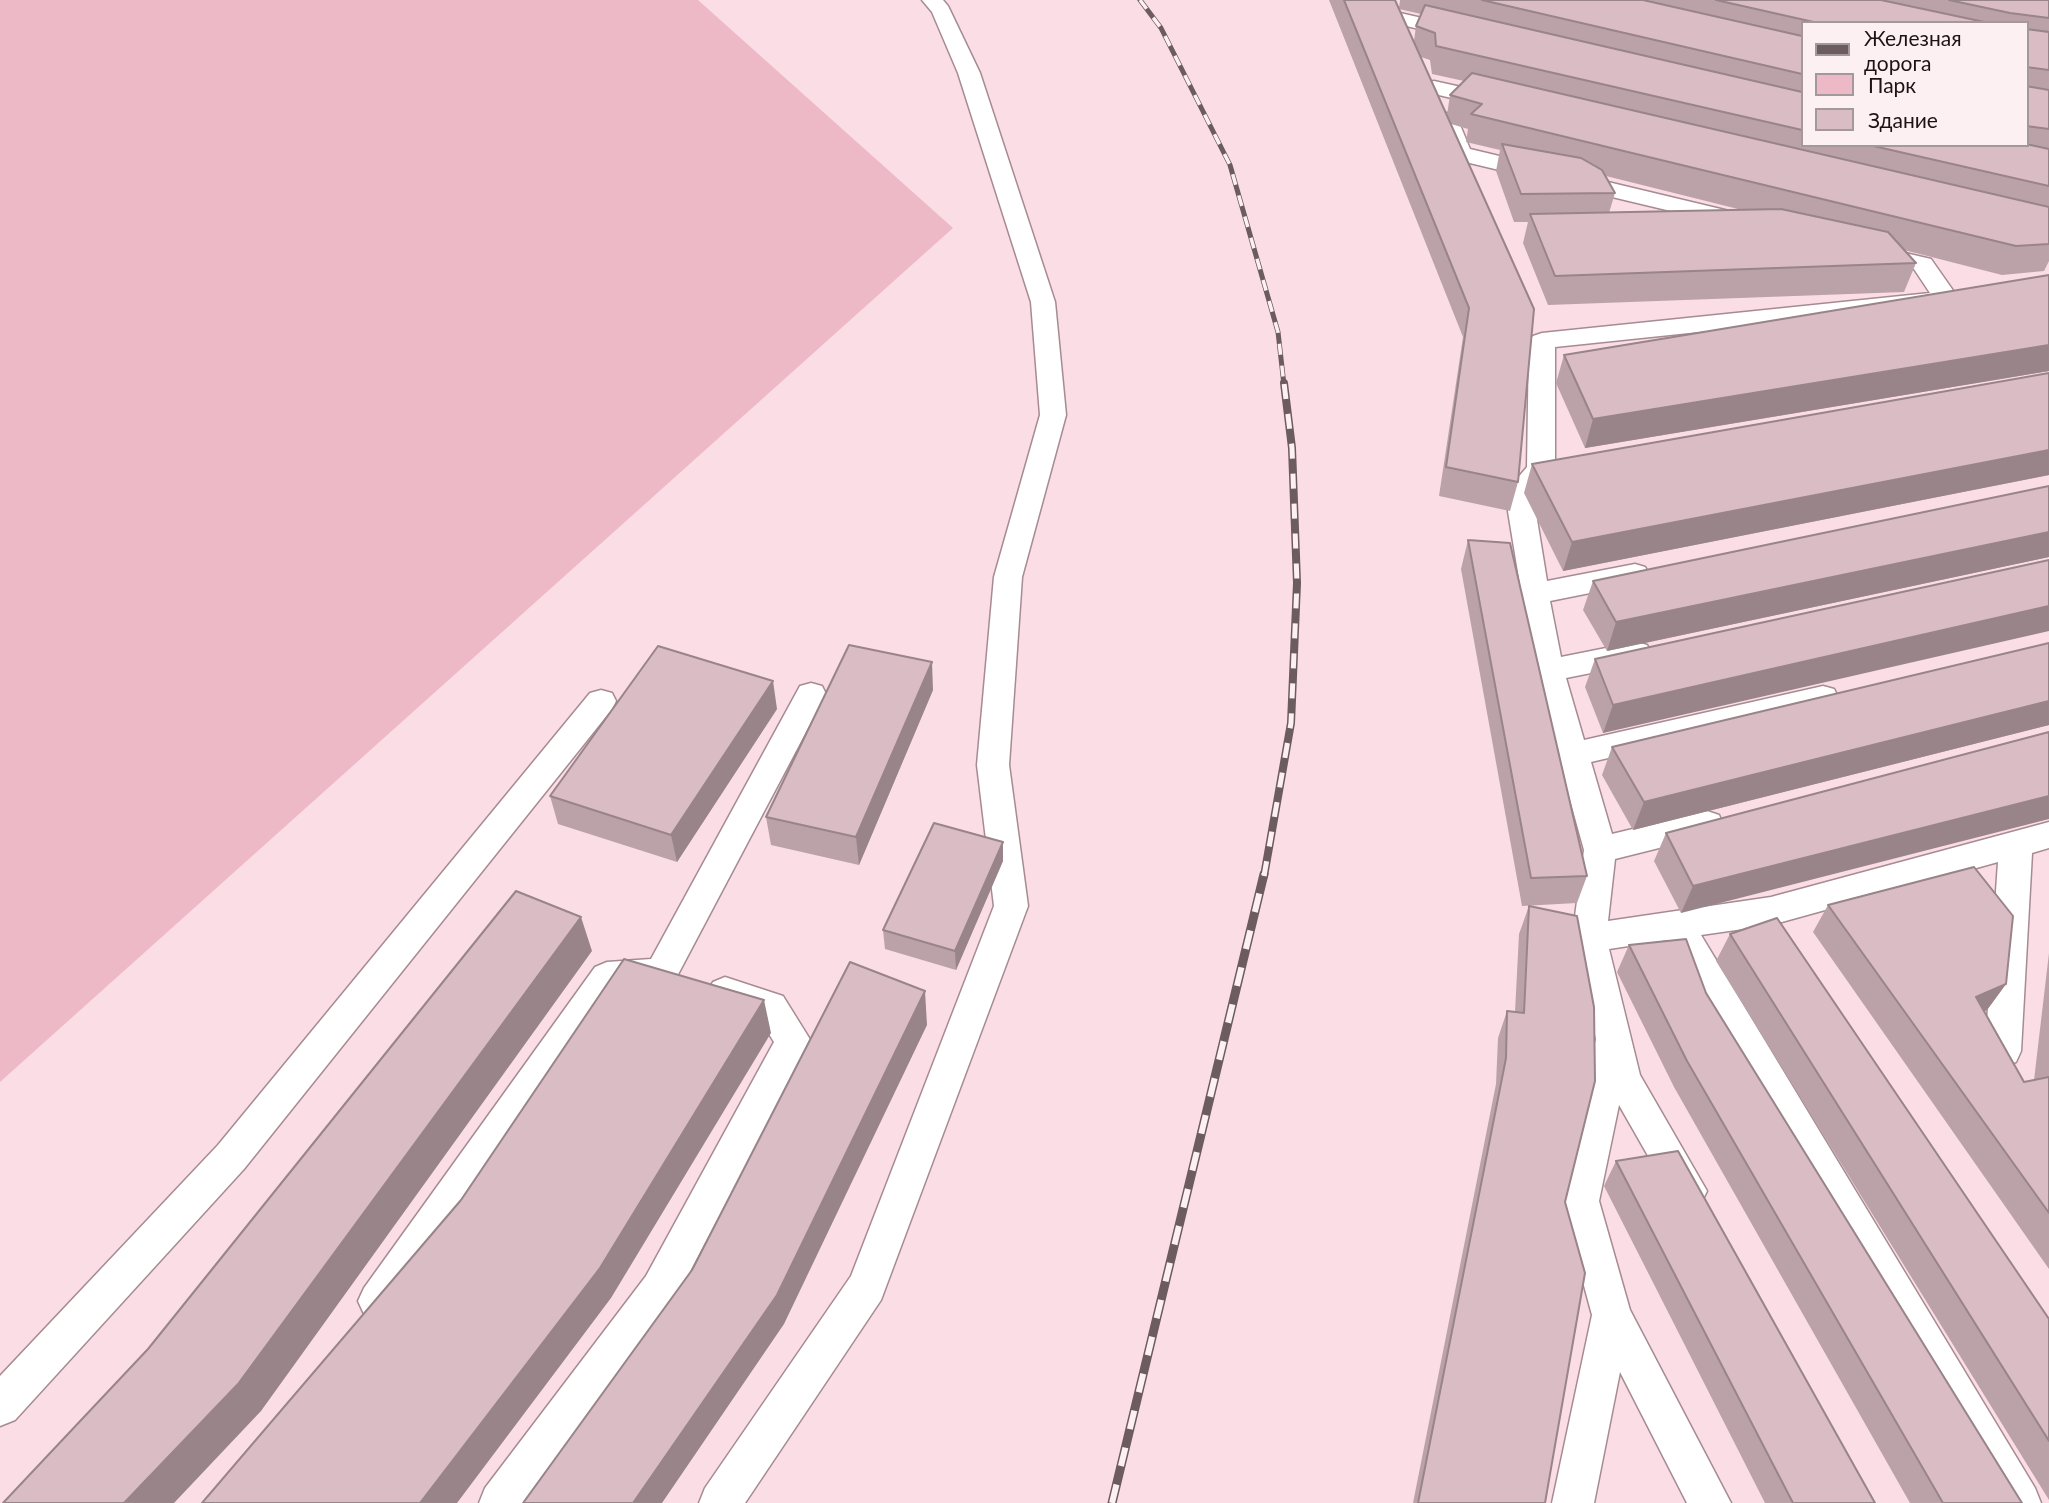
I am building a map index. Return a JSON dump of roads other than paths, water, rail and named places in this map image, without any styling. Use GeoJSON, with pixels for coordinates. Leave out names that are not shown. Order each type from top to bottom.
{"type":"FeatureCollection","features":[{"type":"Feature","properties":{"kind":"lane"},"geometry":{"type":"LineString","coordinates":[[720,1503],[867,1287],[1011,906],[993,765],[1008,578],[1054,415],[1043,302],[969,73],[941,10],[932,0]]}},
{"type":"Feature","properties":{"kind":"lane"},"geometry":{"type":"LineString","coordinates":[[1399,20],[1480,37]]}},
{"type":"Feature","properties":{"kind":"lane"},"geometry":{"type":"LineString","coordinates":[[1514,105],[1426,79],[1461,154],[1769,228]]}},
{"type":"Feature","properties":{"kind":"lane"},"geometry":{"type":"LineString","coordinates":[[1706,1224],[1623,1079],[1589,938],[1600,850],[1575,754],[1549,670],[1519,493],[1555,467],[1542,341],[1947,299],[1922,264],[1858,249]]}},
{"type":"Feature","properties":{"kind":"lane"},"geometry":{"type":"LineString","coordinates":[[1534,594],[1656,570]]}},
{"type":"Feature","properties":{"kind":"lane"},"geometry":{"type":"LineString","coordinates":[[1549,670],[1657,649]]}},
{"type":"Feature","properties":{"kind":"lane"},"geometry":{"type":"LineString","coordinates":[[1575,754],[1846,692]]}},
{"type":"Feature","properties":{"kind":"lane"},"geometry":{"type":"LineString","coordinates":[[662,972],[811,694]]}},
{"type":"Feature","properties":{"kind":"lane"},"geometry":{"type":"LineString","coordinates":[[0,1406],[231,1157],[601,701]]}},
{"type":"Feature","properties":{"kind":"lane"},"geometry":{"type":"LineString","coordinates":[[1600,850],[1732,818]]}},
{"type":"Feature","properties":{"kind":"lane"},"geometry":{"type":"LineString","coordinates":[[1589,938],[1771,911],[2049,835]]}},
{"type":"Feature","properties":{"kind":"lane"},"geometry":{"type":"LineString","coordinates":[[2003,1051],[2016,845]]}},
{"type":"Feature","properties":{"kind":"lane"},"geometry":{"type":"LineString","coordinates":[[1678,925],[2020,1503]]}},
{"type":"Feature","properties":{"kind":"lane"},"geometry":{"type":"LineString","coordinates":[[353,1329],[389,1288],[607,977],[662,972],[771,1007],[793,1041],[660,1289],[500,1503]]}},
{"type":"Feature","properties":{"kind":"lane"},"geometry":{"type":"LineString","coordinates":[[1614,1039],[1580,1201],[1612,1315],[1710,1503]]}},
{"type":"Feature","properties":{"kind":"lane"},"geometry":{"type":"LineString","coordinates":[[1573,1503],[1612,1315]]}},
{"type":"Feature","properties":{"kind":"railway"},"geometry":{"type":"LineString","coordinates":[[1140,0],[1161,28],[1230,165],[1278,332],[1284,385]]}},
{"type":"Feature","properties":{"kind":"railway"},"geometry":{"type":"LineString","coordinates":[[1264,876],[1291,723],[1297,583],[1292,448],[1284,383]]}},
{"type":"Feature","properties":{"kind":"railway"},"geometry":{"type":"LineString","coordinates":[[1112,1503],[1264,874]]}}]}
